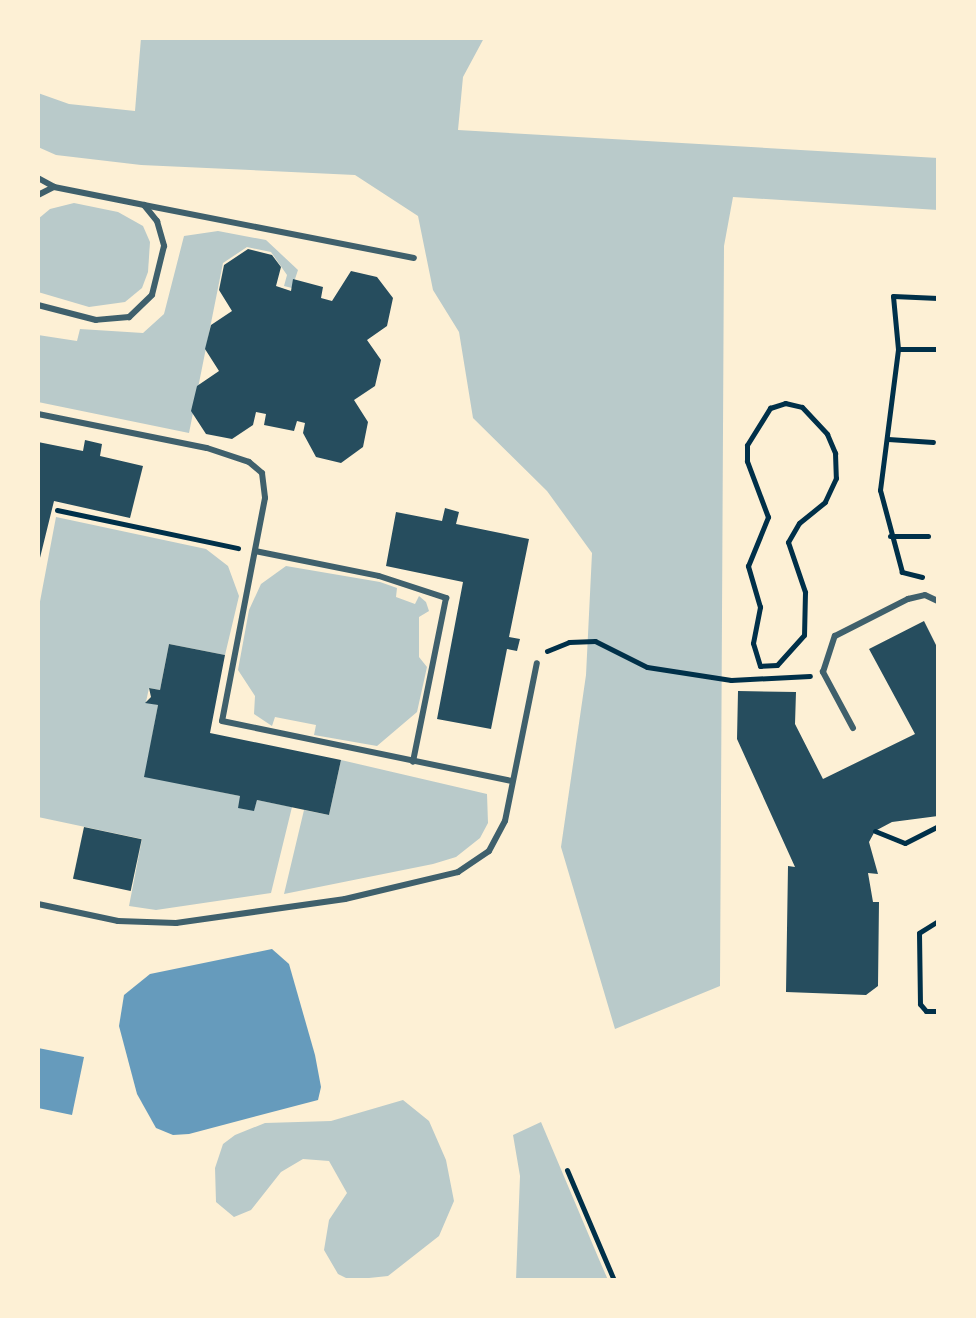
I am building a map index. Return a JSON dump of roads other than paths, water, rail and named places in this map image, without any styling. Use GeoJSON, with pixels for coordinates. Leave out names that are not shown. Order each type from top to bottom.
{"type":"FeatureCollection","features":[{"type":"Feature","properties":{"kind":"lane"},"geometry":{"type":"LineString","coordinates":[[38,178],[54,187],[414,258]]}},
{"type":"Feature","properties":{"kind":"lane"},"geometry":{"type":"LineString","coordinates":[[38,195],[54,187]]}},
{"type":"Feature","properties":{"kind":"lane"},"geometry":{"type":"LineString","coordinates":[[38,305],[107,321],[140,311],[158,282],[164,246],[157,221],[144,205]]}},
{"type":"Feature","properties":{"kind":"lane"},"geometry":{"type":"LineString","coordinates":[[38,414],[207,448],[257,466],[265,498],[222,721],[512,781]]}},
{"type":"Feature","properties":{"kind":"lane"},"geometry":{"type":"LineString","coordinates":[[255,551],[379,576],[446,598],[413,762]]}},
{"type":"Feature","properties":{"kind":"lane"},"geometry":{"type":"LineString","coordinates":[[853,728],[823,672],[835,636],[908,599],[925,595],[938,601]]}},
{"type":"Feature","properties":{"kind":"lane"},"geometry":{"type":"LineString","coordinates":[[38,904],[118,921],[176,923],[345,899],[444,876],[469,867],[489,851],[505,821],[537,663]]}},
{"type":"Feature","properties":{"kind":"water"},"geometry":{"type":"Polygon","coordinates":[[[272,949],[289,964],[315,1055],[321,1087],[318,1100],[189,1134],[173,1135],[156,1128],[137,1094],[119,1026],[124,995],[150,974],[272,949]]]}},
{"type":"Feature","properties":{"kind":"water"},"geometry":{"type":"Polygon","coordinates":[[[38,1048],[84,1057],[72,1115],[38,1108],[38,1048]]]}}]}
